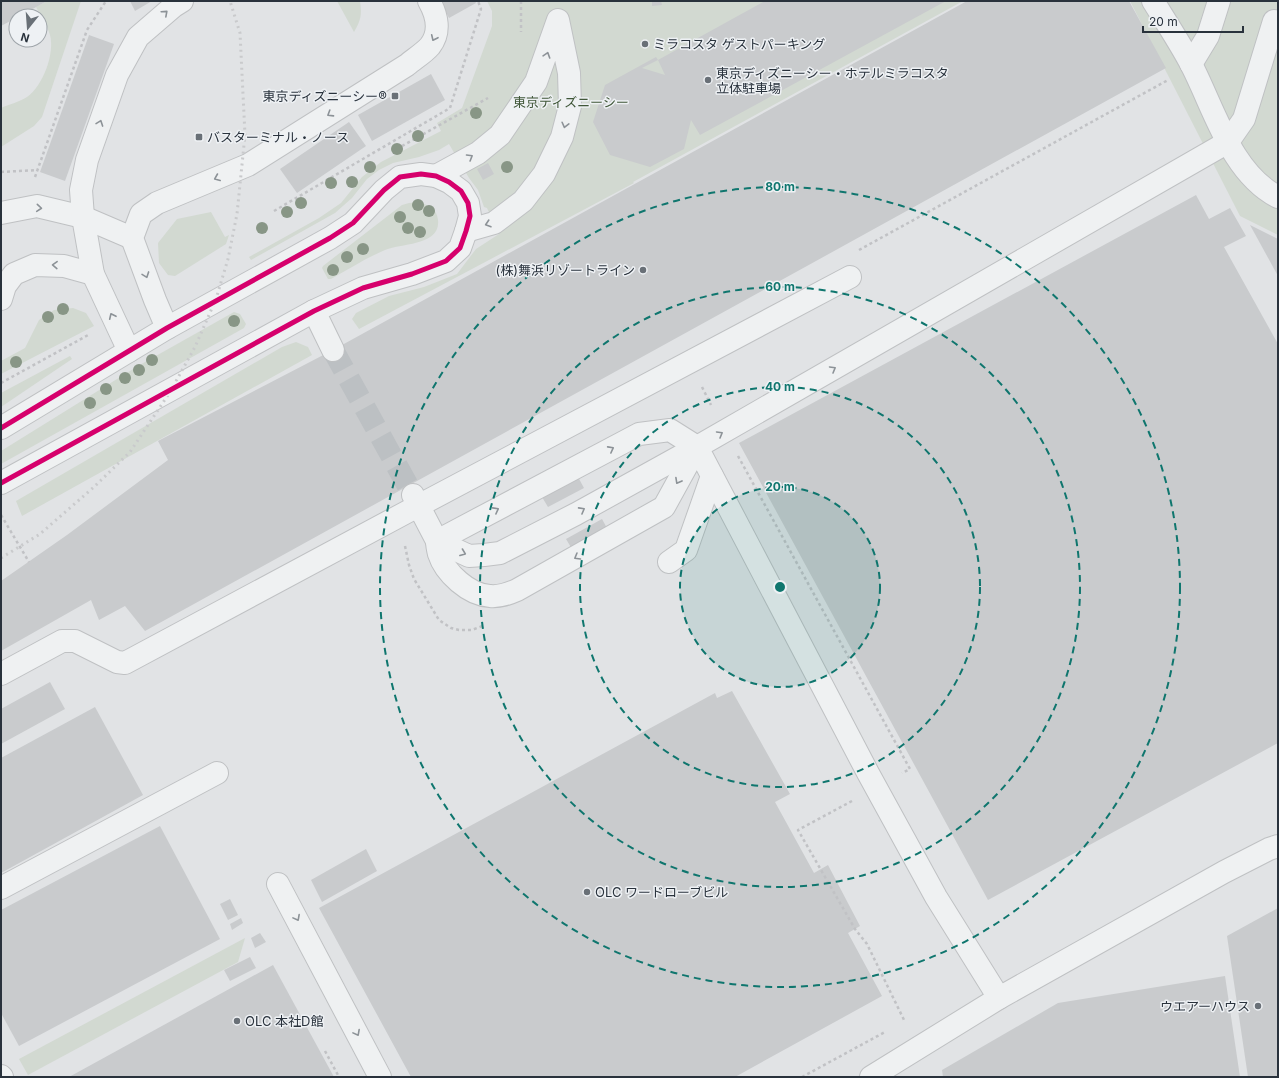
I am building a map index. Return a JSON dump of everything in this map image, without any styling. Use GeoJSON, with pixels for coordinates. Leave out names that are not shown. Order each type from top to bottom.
{"type":"FeatureCollection","features":[{"type":"Feature","properties":{"kind":"street"},"geometry":{"type":"LineString","coordinates":[[129,351],[93,274],[82,217],[81,190],[87,160],[117,75],[138,37],[182,1]]}},
{"type":"Feature","properties":{"kind":"street"},"geometry":{"type":"LineString","coordinates":[[167,328],[132,238],[141,214],[158,203],[248,165],[408,65],[430,46],[437,30],[435,11],[429,1]]}},
{"type":"Feature","properties":{"kind":"street"},"geometry":{"type":"LineString","coordinates":[[1153,1],[1191,64],[1228,142],[1250,176],[1269,193],[1278,198]]}},
{"type":"Feature","properties":{"kind":"street"},"geometry":{"type":"LineString","coordinates":[[1191,64],[1208,36],[1219,1]]}},
{"type":"Feature","properties":{"kind":"street"},"geometry":{"type":"LineString","coordinates":[[436,176],[478,153],[500,135],[536,82],[558,10]]}},
{"type":"Feature","properties":{"kind":"street"},"geometry":{"type":"LineString","coordinates":[[466,231],[494,223],[524,201],[544,174],[562,137],[570,106],[569,73],[558,10]]}},
{"type":"Feature","properties":{"kind":"street"},"geometry":{"type":"LineString","coordinates":[[437,542],[469,556],[484,556],[500,553],[576,514],[697,447],[1228,142],[1244,119],[1274,21],[1278,22]]}},
{"type":"Feature","properties":{"kind":"street"},"geometry":{"type":"LineString","coordinates":[[1,428],[167,328],[330,238],[353,223],[384,190],[400,178],[421,174],[436,176],[449,182],[461,191],[468,203],[470,216],[460,248],[446,261],[412,274],[362,288],[314,311],[1,483]]}},
{"type":"Feature","properties":{"kind":"street"},"geometry":{"type":"LineString","coordinates":[[1,213],[37,206],[82,217],[132,238]]}},
{"type":"Feature","properties":{"kind":"street"},"geometry":{"type":"LineString","coordinates":[[1,299],[5,286],[14,274],[35,265],[64,266],[93,274]]}},
{"type":"Feature","properties":{"kind":"street"},"geometry":{"type":"LineString","coordinates":[[1,674],[62,642],[75,641],[117,662],[125,663],[416,500],[850,277]]}},
{"type":"Feature","properties":{"kind":"street"},"geometry":{"type":"LineString","coordinates":[[314,311],[333,350]]}},
{"type":"Feature","properties":{"kind":"street"},"geometry":{"type":"LineString","coordinates":[[437,542],[639,434],[670,430],[697,447],[876,788],[936,897],[998,998]]}},
{"type":"Feature","properties":{"kind":"street"},"geometry":{"type":"LineString","coordinates":[[416,500],[437,542],[440,555],[454,577],[462,585],[475,592],[489,596],[503,596],[517,590],[664,507],[697,447]]}},
{"type":"Feature","properties":{"kind":"street"},"geometry":{"type":"LineString","coordinates":[[669,562],[686,550],[712,476]]}},
{"type":"Feature","properties":{"kind":"street"},"geometry":{"type":"LineString","coordinates":[[1,888],[217,773]]}},
{"type":"Feature","properties":{"kind":"street"},"geometry":{"type":"LineString","coordinates":[[871,1077],[998,998],[1224,872],[1269,849],[1278,846]]}},
{"type":"Feature","properties":{"kind":"street"},"geometry":{"type":"LineString","coordinates":[[278,884],[380,1077]]}},
{"type":"Feature","properties":{"kind":"path"},"geometry":{"type":"LineString","coordinates":[[35,177],[87,30],[106,1]]}},
{"type":"Feature","properties":{"kind":"path"},"geometry":{"type":"LineString","coordinates":[[274,210],[450,108],[482,9],[478,1]]}},
{"type":"Feature","properties":{"kind":"path"},"geometry":{"type":"LineString","coordinates":[[521,1],[521,33]]}},
{"type":"Feature","properties":{"kind":"path"},"geometry":{"type":"LineString","coordinates":[[857,251],[1171,78]]}},
{"type":"Feature","properties":{"kind":"path"},"geometry":{"type":"LineString","coordinates":[[397,149],[486,100],[490,96]]}},
{"type":"Feature","properties":{"kind":"path"},"geometry":{"type":"LineString","coordinates":[[1,172],[38,170]]}},
{"type":"Feature","properties":{"kind":"path"},"geometry":{"type":"LineString","coordinates":[[1,383],[115,321]]}},
{"type":"Feature","properties":{"kind":"path"},"geometry":{"type":"LineString","coordinates":[[709,383],[702,387],[910,769],[798,830],[855,929],[867,944],[907,1026],[931,1039]]}},
{"type":"Feature","properties":{"kind":"path"},"geometry":{"type":"LineString","coordinates":[[1,515],[29,562]]}},
{"type":"Feature","properties":{"kind":"path"},"geometry":{"type":"LineString","coordinates":[[898,1025],[905,1022]]}},
{"type":"Feature","properties":{"kind":"path"},"geometry":{"type":"LineString","coordinates":[[802,1077],[891,1029]]}},
{"type":"Feature","properties":{"kind":"path"},"geometry":{"type":"LineString","coordinates":[[325,1051],[339,1077]]}},
{"type":"Feature","properties":{"kind":"green space"},"geometry":{"type":"Polygon","coordinates":[[[47,1],[81,1],[42,117],[34,126],[1,147],[1,108],[27,97],[33,92],[43,77],[49,60],[51,42],[48,30],[48,8],[36,7],[47,1]]]}},
{"type":"Feature","properties":{"kind":"green space"},"geometry":{"type":"Polygon","coordinates":[[[337,1],[360,1],[360,17],[354,32],[337,1]]]}},
{"type":"Feature","properties":{"kind":"green space","name":"東京ディズニーシー"},"geometry":{"type":"Polygon","coordinates":[[[487,1],[963,1],[633,182],[634,183],[359,329],[352,319],[356,313],[389,296],[424,287],[457,274],[476,249],[499,234],[487,208],[484,207],[478,190],[469,178],[449,144],[439,150],[419,157],[393,163],[379,170],[367,179],[352,198],[335,213],[251,260],[249,257],[319,218],[341,203],[362,177],[381,162],[441,131],[437,123],[462,108],[492,26],[492,11],[487,1]]]}},
{"type":"Feature","properties":{"kind":"green space"},"geometry":{"type":"Polygon","coordinates":[[[1130,1],[1278,1],[1278,235],[1240,216],[1130,1]]]}},
{"type":"Feature","properties":{"kind":"green space"},"geometry":{"type":"Polygon","coordinates":[[[420,202],[432,208],[436,213],[438,220],[437,228],[433,235],[418,242],[385,250],[331,279],[328,279],[322,268],[323,266],[402,205],[420,202]]]}},
{"type":"Feature","properties":{"kind":"green space"},"geometry":{"type":"Polygon","coordinates":[[[211,212],[225,237],[229,235],[226,244],[175,276],[168,275],[159,263],[158,243],[177,219],[211,212]]]}},
{"type":"Feature","properties":{"kind":"green space"},"geometry":{"type":"Polygon","coordinates":[[[73,308],[86,313],[94,326],[1,374],[1,361],[25,348],[39,320],[54,310],[73,308]]]}},
{"type":"Feature","properties":{"kind":"green space"},"geometry":{"type":"Polygon","coordinates":[[[234,312],[240,314],[246,324],[244,328],[1,464],[1,451],[138,366],[234,312]]]}},
{"type":"Feature","properties":{"kind":"green space"},"geometry":{"type":"Polygon","coordinates":[[[296,342],[308,347],[312,355],[22,516],[16,501],[282,347],[296,342]]]}},
{"type":"Feature","properties":{"kind":"green space"},"geometry":{"type":"Polygon","coordinates":[[[70,356],[72,359],[1,407],[1,393],[70,356]]]}},
{"type":"Feature","properties":{"kind":"green space"},"geometry":{"type":"Polygon","coordinates":[[[245,938],[238,962],[28,1075],[19,1059],[245,938]]]}},
{"type":"Feature","properties":{"kind":"building"},"geometry":{"type":"Polygon","coordinates":[[[1,1],[47,1],[34,8],[8,8],[8,22],[1,26],[1,1]]]}},
{"type":"Feature","properties":{"kind":"building"},"geometry":{"type":"Polygon","coordinates":[[[130,1],[152,1],[135,11],[130,1]]]}},
{"type":"Feature","properties":{"kind":"building"},"geometry":{"type":"Polygon","coordinates":[[[440,1],[475,1],[476,3],[449,18],[440,1]]]}},
{"type":"Feature","properties":{"kind":"building"},"geometry":{"type":"Polygon","coordinates":[[[652,1],[661,1],[662,5],[652,6],[652,1]]]}},
{"type":"Feature","properties":{"kind":"building","name":"東京ディズニーシー・ホテルミラコスタ 立体駐車場"},"geometry":{"type":"Polygon","coordinates":[[[765,1],[946,1],[700,135],[691,120],[684,149],[650,167],[610,155],[593,122],[605,85],[656,57],[658,60],[765,1]],[[658,60],[642,68],[665,75],[658,60]]]}},
{"type":"Feature","properties":{"kind":"building"},"geometry":{"type":"Polygon","coordinates":[[[967,1],[1129,1],[1166,68],[145,631],[125,606],[99,620],[91,600],[1,651],[1,581],[67,535],[168,460],[158,441],[333,350],[967,1]]]}},
{"type":"Feature","properties":{"kind":"building"},"geometry":{"type":"Polygon","coordinates":[[[89,35],[114,44],[65,181],[40,172],[89,35]]]}},
{"type":"Feature","properties":{"kind":"building"},"geometry":{"type":"Polygon","coordinates":[[[431,74],[445,100],[372,141],[358,115],[431,74]]]}},
{"type":"Feature","properties":{"kind":"building"},"geometry":{"type":"Polygon","coordinates":[[[349,122],[366,146],[297,193],[280,169],[349,122]]]}},
{"type":"Feature","properties":{"kind":"building"},"geometry":{"type":"Polygon","coordinates":[[[488,163],[494,174],[483,180],[477,169],[488,163]]]}},
{"type":"Feature","properties":{"kind":"building"},"geometry":{"type":"Polygon","coordinates":[[[1196,195],[1209,219],[1230,208],[1246,236],[1224,247],[1278,344],[1278,743],[988,900],[739,443],[1196,195]]]}},
{"type":"Feature","properties":{"kind":"building"},"geometry":{"type":"Polygon","coordinates":[[[1250,225],[1278,239],[1278,276],[1250,225]]]}},
{"type":"Feature","properties":{"kind":"building"},"geometry":{"type":"Polygon","coordinates":[[[578,477],[584,488],[548,507],[542,497],[578,477]]]}},
{"type":"Feature","properties":{"kind":"building"},"geometry":{"type":"Polygon","coordinates":[[[602,519],[608,530],[572,549],[566,539],[602,519]]]}},
{"type":"Feature","properties":{"kind":"building"},"geometry":{"type":"Polygon","coordinates":[[[50,682],[65,709],[1,744],[1,709],[50,682]]]}},
{"type":"Feature","properties":{"kind":"building","name":"OLC ワードローブビル"},"geometry":{"type":"Polygon","coordinates":[[[732,691],[790,794],[775,802],[814,873],[828,865],[860,926],[848,933],[882,996],[735,1077],[411,1077],[319,908],[715,693],[717,698],[732,691]]]}},
{"type":"Feature","properties":{"kind":"building"},"geometry":{"type":"Polygon","coordinates":[[[95,707],[143,795],[1,873],[1,758],[95,707]]]}},
{"type":"Feature","properties":{"kind":"building"},"geometry":{"type":"Polygon","coordinates":[[[160,826],[220,939],[19,1046],[1,1013],[1,910],[160,826]]]}},
{"type":"Feature","properties":{"kind":"building"},"geometry":{"type":"Polygon","coordinates":[[[366,849],[377,871],[322,902],[311,880],[366,849]]]}},
{"type":"Feature","properties":{"kind":"building"},"geometry":{"type":"Polygon","coordinates":[[[230,899],[238,915],[228,920],[220,904],[230,899]]]}},
{"type":"Feature","properties":{"kind":"building","name":"ウエアーハウス"},"geometry":{"type":"Polygon","coordinates":[[[1278,908],[1278,1077],[1248,1077],[1227,936],[1278,908]]]}},
{"type":"Feature","properties":{"kind":"building"},"geometry":{"type":"Polygon","coordinates":[[[241,918],[243,923],[232,930],[230,924],[241,918]]]}},
{"type":"Feature","properties":{"kind":"building"},"geometry":{"type":"Polygon","coordinates":[[[260,933],[266,942],[255,948],[251,938],[260,933]]]}},
{"type":"Feature","properties":{"kind":"building"},"geometry":{"type":"Polygon","coordinates":[[[250,957],[256,968],[230,981],[224,970],[250,957]]]}},
{"type":"Feature","properties":{"kind":"building","name":"OLC 本社D館"},"geometry":{"type":"Polygon","coordinates":[[[273,965],[334,1077],[69,1077],[273,965]]]}},
{"type":"Feature","properties":{"kind":"building"},"geometry":{"type":"Polygon","coordinates":[[[1225,976],[1240,1077],[943,1077],[942,1070],[1058,1003],[1225,976]]]}},
{"type":"Feature","properties":{"kind":"tunnel"},"geometry":{"type":"LineString","coordinates":[[333,350],[413,495]]}},
{"type":"Feature","properties":{"kind":"railway"},"geometry":{"type":"LineString","coordinates":[[1,558],[40,534],[94,487],[130,452],[170,392],[195,347],[216,299],[228,259],[237,214],[245,135],[240,33],[230,1]]}},
{"type":"Feature","properties":{"kind":"cycle path"},"geometry":{"type":"LineString","coordinates":[[1,428],[167,328],[330,238],[353,223],[384,190],[400,177],[421,174],[436,176],[449,182],[461,191],[468,203],[470,216],[460,248],[446,261],[412,274],[363,288],[314,311],[1,483]]}},
{"type":"Feature","properties":{"kind":"place","name":"ミラコスタ ゲストパーキング"},"geometry":{"type":"Point","coordinates":[645,44]}},
{"type":"Feature","properties":{"kind":"place","name":"東京ディズニーシー・ホテルミラコスタ 立体駐車場"},"geometry":{"type":"Point","coordinates":[708,80]}},
{"type":"Feature","properties":{"kind":"place","name":"東京ディズニーシー®"},"geometry":{"type":"Point","coordinates":[395,96]}},
{"type":"Feature","properties":{"kind":"place","name":"バスターミナル・ノース"},"geometry":{"type":"Point","coordinates":[199,137]}},
{"type":"Feature","properties":{"kind":"place","name":"(株)舞浜リゾートライン"},"geometry":{"type":"Point","coordinates":[643,270]}},
{"type":"Feature","properties":{"kind":"place","name":"OLC ワードローブビル"},"geometry":{"type":"Point","coordinates":[587,892]}},
{"type":"Feature","properties":{"kind":"place","name":"ウエアーハウス"},"geometry":{"type":"Point","coordinates":[1258,1006]}},
{"type":"Feature","properties":{"kind":"place","name":"OLC 本社D館"},"geometry":{"type":"Point","coordinates":[237,1021]}}]}
